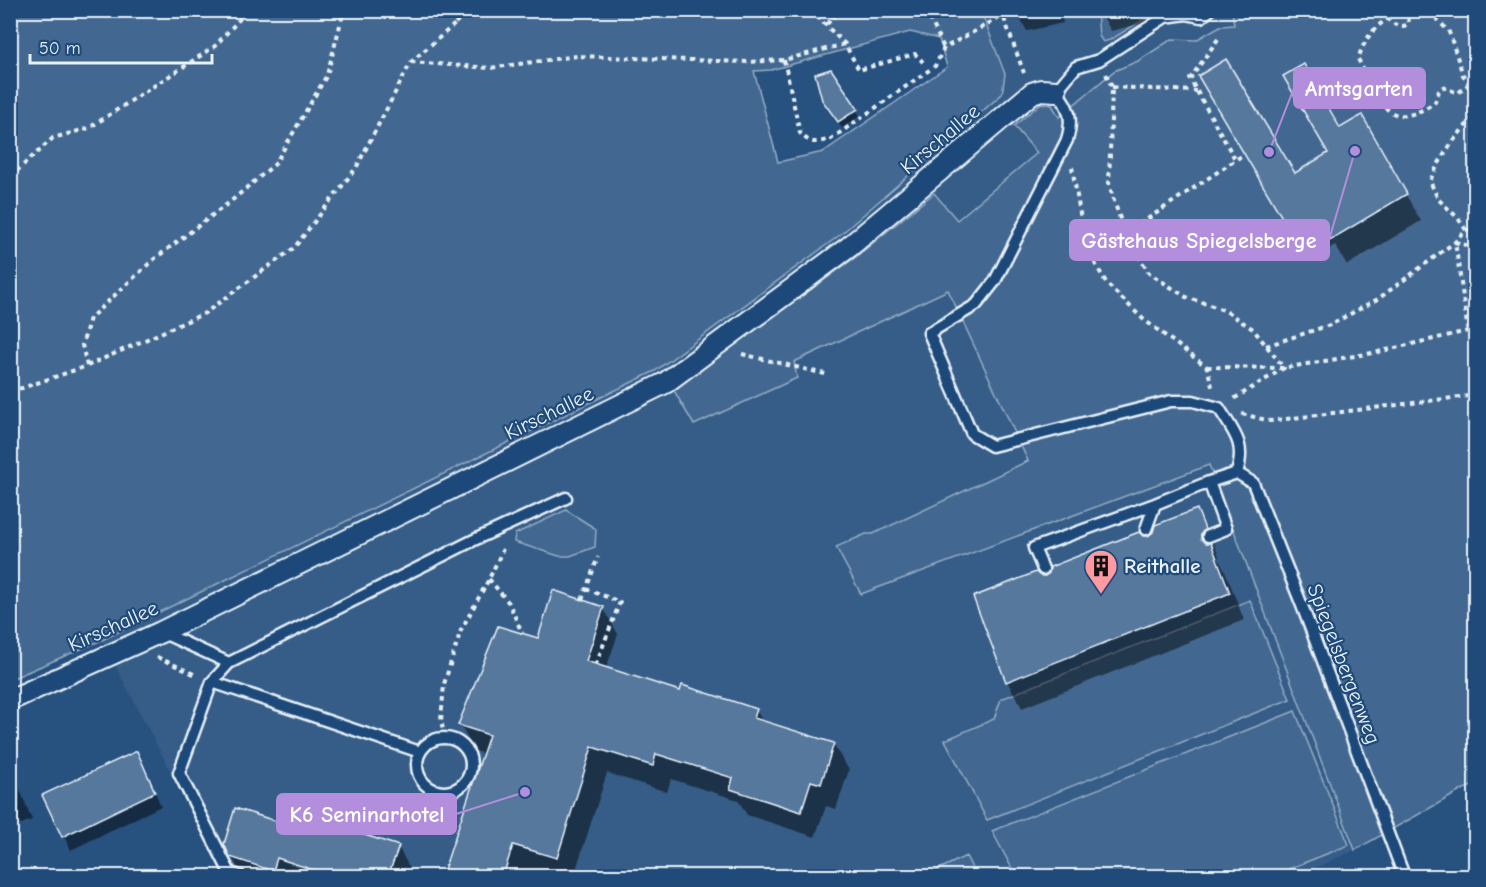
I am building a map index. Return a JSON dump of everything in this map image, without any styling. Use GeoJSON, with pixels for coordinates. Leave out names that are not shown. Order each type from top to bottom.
{"type":"FeatureCollection","features":[{"type":"Feature","properties":{"kind":"street"},"geometry":{"type":"LineString","coordinates":[[1032,93],[1041,90],[1056,91]]}},
{"type":"Feature","properties":{"kind":"street","name":"Kirschallee"},"geometry":{"type":"LineString","coordinates":[[10,700],[161,632],[665,383],[849,247],[1032,93]]}},
{"type":"Feature","properties":{"kind":"lane"},"geometry":{"type":"LineString","coordinates":[[1042,570],[1034,548],[1237,473],[1242,458],[1239,441],[1219,408],[1193,400],[1171,401],[992,446],[972,434],[929,333],[976,305],[995,281],[1067,140],[1071,128],[1071,113],[1056,91],[1076,67],[1099,60],[1165,17],[1186,14],[1201,17],[1210,10]]}},
{"type":"Feature","properties":{"kind":"lane","name":"Spiegelsbergenweg"},"geometry":{"type":"LineString","coordinates":[[1237,473],[1253,483],[1404,876]]}},
{"type":"Feature","properties":{"kind":"lane"},"geometry":{"type":"LineString","coordinates":[[1208,536],[1226,529],[1209,482]]}},
{"type":"Feature","properties":{"kind":"lane"},"geometry":{"type":"LineString","coordinates":[[240,876],[230,873],[179,773],[212,682],[229,663],[474,540],[566,498]]}},
{"type":"Feature","properties":{"kind":"lane"},"geometry":{"type":"LineString","coordinates":[[1146,529],[1155,504]]}},
{"type":"Feature","properties":{"kind":"lane"},"geometry":{"type":"LineString","coordinates":[[161,632],[229,663]]}},
{"type":"Feature","properties":{"kind":"lane"},"geometry":{"type":"LineString","coordinates":[[212,682],[420,752]]}},
{"type":"Feature","properties":{"kind":"lane"},"geometry":{"type":"LineString","coordinates":[[445,737],[462,744],[475,765],[462,786],[445,792],[427,786],[417,770],[417,761],[420,752],[430,741],[445,737]]}},
{"type":"Feature","properties":{"kind":"path"},"geometry":{"type":"LineString","coordinates":[[10,177],[53,138],[89,128],[214,47],[248,10]]}},
{"type":"Feature","properties":{"kind":"path"},"geometry":{"type":"LineString","coordinates":[[87,366],[82,345],[90,318],[153,260],[230,202],[275,164],[327,75],[344,10]]}},
{"type":"Feature","properties":{"kind":"path"},"geometry":{"type":"LineString","coordinates":[[454,10],[454,24]]}},
{"type":"Feature","properties":{"kind":"path"},"geometry":{"type":"LineString","coordinates":[[10,390],[87,366],[205,313],[294,248],[356,168],[411,62],[471,10]]}},
{"type":"Feature","properties":{"kind":"path"},"geometry":{"type":"LineString","coordinates":[[810,10],[845,44],[859,70],[915,54],[923,62]]}},
{"type":"Feature","properties":{"kind":"path"},"geometry":{"type":"LineString","coordinates":[[826,24],[840,10]]}},
{"type":"Feature","properties":{"kind":"path"},"geometry":{"type":"LineString","coordinates":[[926,10],[944,48]]}},
{"type":"Feature","properties":{"kind":"path"},"geometry":{"type":"LineString","coordinates":[[1001,10],[1032,93]]}},
{"type":"Feature","properties":{"kind":"path"},"geometry":{"type":"LineString","coordinates":[[1469,84],[1458,93],[1443,87],[1435,102],[1414,114],[1403,116],[1386,109],[1358,59],[1363,43],[1375,27],[1387,19],[1396,25],[1404,26],[1409,23],[1408,16],[1414,12],[1431,12],[1449,32],[1463,75],[1476,93]]}},
{"type":"Feature","properties":{"kind":"path"},"geometry":{"type":"LineString","coordinates":[[784,60],[800,133],[807,141],[817,143],[831,139],[935,66],[944,48],[1002,16]]}},
{"type":"Feature","properties":{"kind":"path"},"geometry":{"type":"LineString","coordinates":[[1218,39],[1190,79],[1235,159]]}},
{"type":"Feature","properties":{"kind":"path"},"geometry":{"type":"LineString","coordinates":[[411,62],[490,68],[577,56],[747,62],[784,60],[845,44]]}},
{"type":"Feature","properties":{"kind":"path"},"geometry":{"type":"LineString","coordinates":[[1099,60],[1112,87],[1109,185],[1125,234],[1149,273],[1185,297],[1224,310],[1252,329],[1284,368]]}},
{"type":"Feature","properties":{"kind":"path"},"geometry":{"type":"LineString","coordinates":[[1112,87],[1196,91]]}},
{"type":"Feature","properties":{"kind":"path"},"geometry":{"type":"LineString","coordinates":[[1346,101],[1373,87]]}},
{"type":"Feature","properties":{"kind":"path"},"geometry":{"type":"LineString","coordinates":[[1466,230],[1458,218],[1438,199],[1430,181],[1436,166],[1460,131],[1476,115]]}},
{"type":"Feature","properties":{"kind":"path"},"geometry":{"type":"LineString","coordinates":[[1067,140],[1086,248],[1107,284],[1143,319],[1207,367],[1284,368],[1378,352],[1476,329]]}},
{"type":"Feature","properties":{"kind":"path"},"geometry":{"type":"LineString","coordinates":[[1125,234],[1243,155]]}},
{"type":"Feature","properties":{"kind":"path"},"geometry":{"type":"LineString","coordinates":[[1266,346],[1330,325],[1378,299],[1455,242],[1466,230],[1476,229]]}},
{"type":"Feature","properties":{"kind":"path"},"geometry":{"type":"LineString","coordinates":[[1455,242],[1476,248]]}},
{"type":"Feature","properties":{"kind":"path"},"geometry":{"type":"LineString","coordinates":[[1455,242],[1468,331]]}},
{"type":"Feature","properties":{"kind":"path"},"geometry":{"type":"LineString","coordinates":[[713,346],[829,375]]}},
{"type":"Feature","properties":{"kind":"path"},"geometry":{"type":"LineString","coordinates":[[1207,367],[1219,408]]}},
{"type":"Feature","properties":{"kind":"path"},"geometry":{"type":"LineString","coordinates":[[1219,408],[1284,368]]}},
{"type":"Feature","properties":{"kind":"path"},"geometry":{"type":"LineString","coordinates":[[1219,408],[1270,421],[1476,394]]}},
{"type":"Feature","properties":{"kind":"path"},"geometry":{"type":"LineString","coordinates":[[445,737],[441,721],[444,684],[460,630],[503,549]]}},
{"type":"Feature","properties":{"kind":"path"},"geometry":{"type":"LineString","coordinates":[[582,600],[598,557]]}},
{"type":"Feature","properties":{"kind":"path"},"geometry":{"type":"LineString","coordinates":[[489,579],[508,603],[522,633]]}},
{"type":"Feature","properties":{"kind":"path"},"geometry":{"type":"LineString","coordinates":[[586,589],[620,602],[596,664]]}},
{"type":"Feature","properties":{"kind":"path"},"geometry":{"type":"LineString","coordinates":[[128,645],[212,682]]}},
{"type":"Feature","properties":{"kind":"shaded area"},"geometry":{"type":"Polygon","coordinates":[[[11,10],[981,11],[1005,74],[1002,94],[840,235],[655,371],[102,640],[11,679],[11,10]],[[910,32],[771,70],[754,71],[778,162],[823,152],[947,67],[939,39],[910,32]]]}},
{"type":"Feature","properties":{"kind":"shaded area"},"geometry":{"type":"Polygon","coordinates":[[[1097,10],[1158,11],[1103,42],[1099,36],[1097,10]]]}},
{"type":"Feature","properties":{"kind":"shaded area"},"geometry":{"type":"Polygon","coordinates":[[[981,11],[1232,11],[1235,25],[1086,96],[1059,118],[1041,103],[1014,126],[1037,153],[956,220],[934,193],[856,257],[793,362],[948,290],[1028,462],[873,534],[866,534],[861,593],[1209,465],[1355,850],[1298,876],[225,876],[102,640],[656,371],[840,235],[1002,94],[981,11]]]}},
{"type":"Feature","properties":{"kind":"shaded area"},"geometry":{"type":"Polygon","coordinates":[[[1232,11],[1475,11],[1475,785],[1355,850],[1209,465],[861,594],[836,547],[866,534],[873,534],[1028,461],[948,290],[794,362],[797,378],[694,425],[673,389],[856,257],[934,193],[957,220],[1037,153],[1014,126],[1041,103],[1052,105],[1059,117],[1114,71],[1138,61],[1172,39],[1196,40],[1220,26],[1234,25],[1232,11]]]}},
{"type":"Feature","properties":{"kind":"shaded area"},"geometry":{"type":"Polygon","coordinates":[[[566,510],[596,529],[595,547],[570,556],[559,556],[514,542],[515,534],[566,510]]]}},
{"type":"Feature","properties":{"kind":"shaded area"},"geometry":{"type":"Polygon","coordinates":[[[1250,600],[1290,699],[987,820],[945,740],[994,719],[1001,699],[1250,600]]]}},
{"type":"Feature","properties":{"kind":"shaded area"},"geometry":{"type":"Polygon","coordinates":[[[1295,711],[1349,845],[1271,876],[1016,876],[992,831],[1295,711]]]}},
{"type":"Feature","properties":{"kind":"shaded area"},"geometry":{"type":"Polygon","coordinates":[[[966,856],[976,876],[925,876],[966,856]]]}},
{"type":"Feature","properties":{"kind":"building"},"geometry":{"type":"Polygon","coordinates":[[[1226,59],[1295,173],[1328,153],[1283,76],[1304,64],[1340,128],[1362,115],[1407,194],[1330,240],[1318,220],[1293,236],[1198,76],[1226,59]]]}},
{"type":"Feature","properties":{"kind":"building"},"geometry":{"type":"Polygon","coordinates":[[[831,69],[858,109],[838,122],[822,100],[815,74],[831,69]]]}},
{"type":"Feature","properties":{"kind":"building","name":"Reithalle"},"geometry":{"type":"Polygon","coordinates":[[[1197,509],[1205,529],[1201,534],[1201,539],[1206,543],[1211,543],[1230,593],[1006,682],[973,597],[1036,572],[1045,576],[1049,573],[1050,567],[1139,532],[1143,536],[1148,536],[1153,532],[1155,525],[1197,509]]]}},
{"type":"Feature","properties":{"kind":"building"},"geometry":{"type":"Polygon","coordinates":[[[553,590],[604,607],[586,661],[680,691],[682,685],[757,709],[754,718],[834,743],[821,784],[811,781],[801,812],[730,789],[733,778],[656,754],[653,766],[592,747],[557,858],[513,845],[503,876],[442,876],[489,735],[458,725],[498,626],[538,638],[553,590]]]}},
{"type":"Feature","properties":{"kind":"building"},"geometry":{"type":"Polygon","coordinates":[[[137,751],[155,792],[62,837],[42,795],[137,751]]]}},
{"type":"Feature","properties":{"kind":"building"},"geometry":{"type":"Polygon","coordinates":[[[235,808],[285,824],[290,811],[399,846],[388,876],[332,876],[277,858],[273,871],[230,857],[224,844],[235,808]]]}},
{"type":"Feature","properties":{"kind":"place","name":"Gästehaus Spiegelsberge"},"geometry":{"type":"Point","coordinates":[1355,151]}},
{"type":"Feature","properties":{"kind":"place","name":"Amtsgarten"},"geometry":{"type":"Point","coordinates":[1269,152]}},
{"type":"Feature","properties":{"kind":"place","name":"Reithalle"},"geometry":{"type":"Point","coordinates":[1101,595]}},
{"type":"Feature","properties":{"kind":"place","name":"K6 Seminarhotel"},"geometry":{"type":"Point","coordinates":[525,792]}}]}
